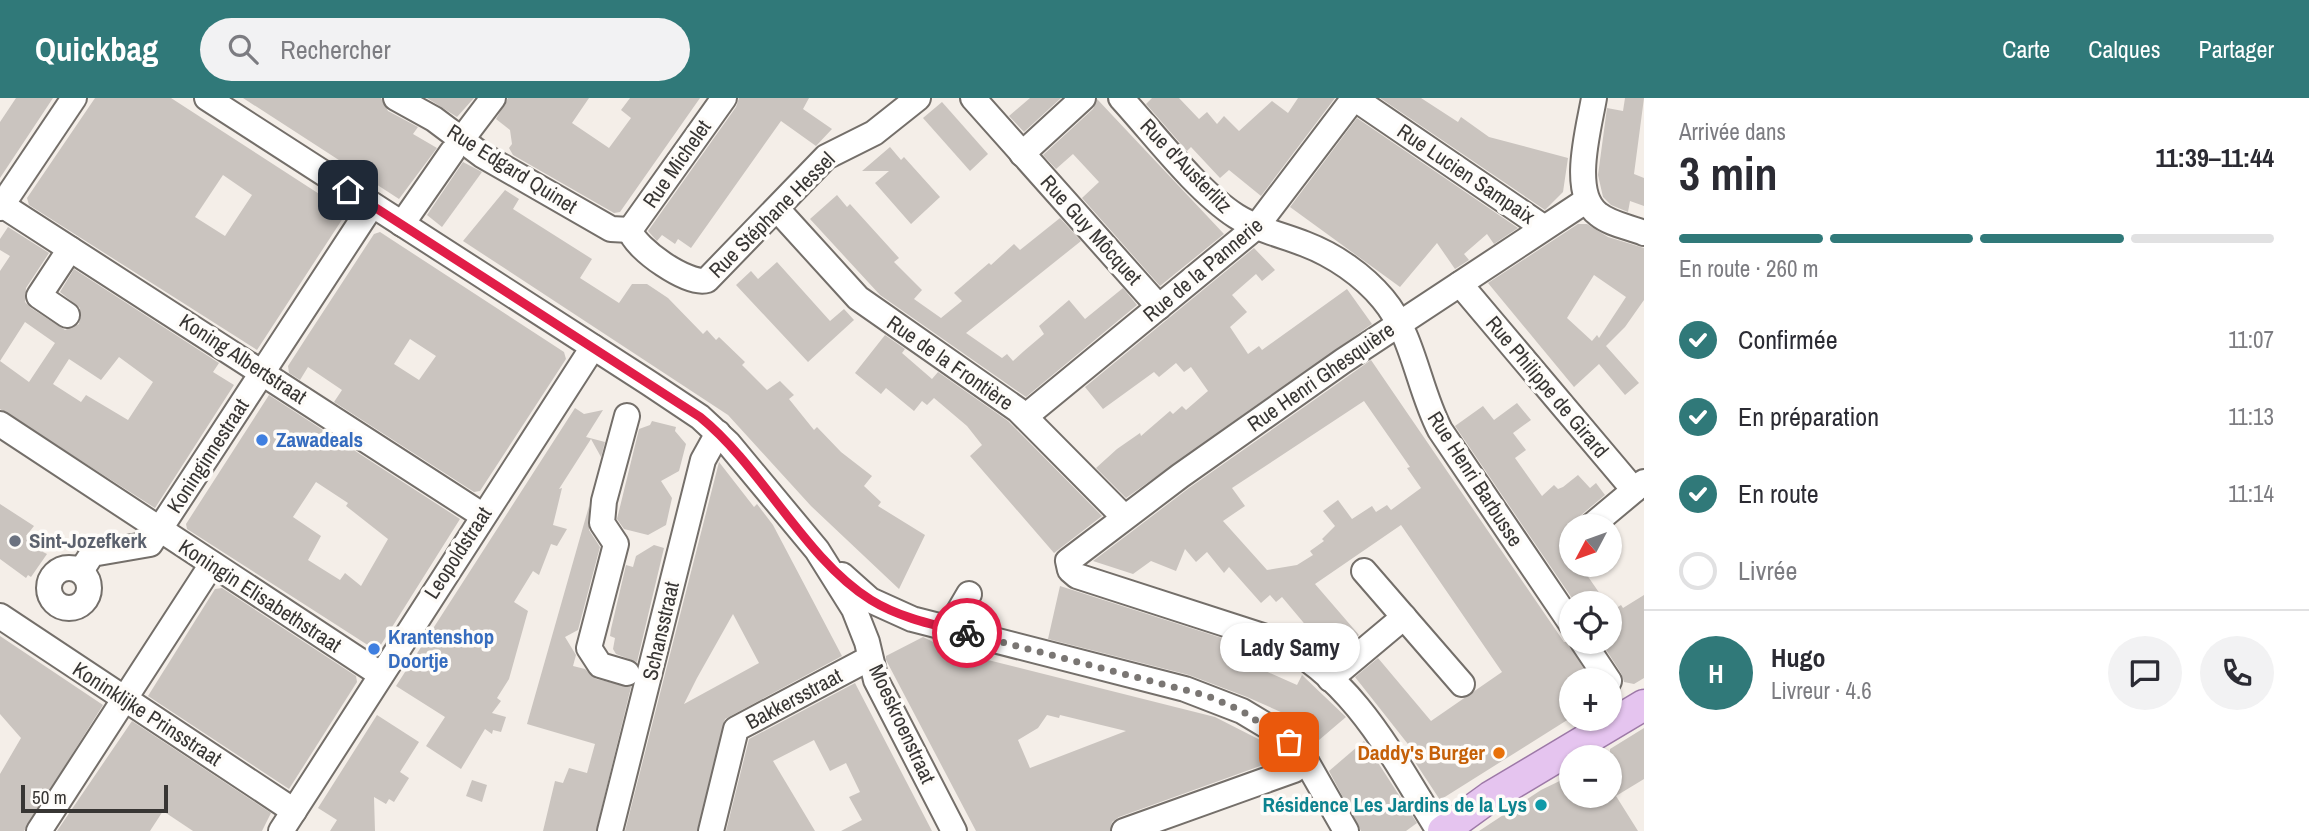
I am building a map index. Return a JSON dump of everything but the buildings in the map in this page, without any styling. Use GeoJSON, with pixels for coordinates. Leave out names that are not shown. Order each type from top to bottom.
{"type":"FeatureCollection","features":[{"type":"Feature","properties":{"kind":"main road"},"geometry":{"type":"LineString","coordinates":[[1441,831],[1484,801],[1637,709]]}},
{"type":"Feature","properties":{"kind":"street"},"geometry":{"type":"LineString","coordinates":[[1,206],[74,98]]}},
{"type":"Feature","properties":{"kind":"street","name":"Moeskroenstraat"},"geometry":{"type":"LineString","coordinates":[[207,98],[700,417],[718,433],[817,550],[854,609],[867,642],[876,680],[954,831]]}},
{"type":"Feature","properties":{"kind":"street","name":"Rue Edgard Quinet"},"geometry":{"type":"LineString","coordinates":[[396,98],[457,146],[482,155],[611,229],[624,233],[630,230]]}},
{"type":"Feature","properties":{"kind":"street"},"geometry":{"type":"LineString","coordinates":[[402,224],[493,98]]}},
{"type":"Feature","properties":{"kind":"street","name":"Rue Michelet"},"geometry":{"type":"LineString","coordinates":[[630,230],[724,98]]}},
{"type":"Feature","properties":{"kind":"street","name":"Rue Stéphane Hessel"},"geometry":{"type":"LineString","coordinates":[[630,230],[633,240],[643,250],[689,278],[702,282],[712,277],[826,157],[874,133],[918,98]]}},
{"type":"Feature","properties":{"kind":"street","name":"Rue Guy Môcquet"},"geometry":{"type":"LineString","coordinates":[[973,98],[1159,307]]}},
{"type":"Feature","properties":{"kind":"street"},"geometry":{"type":"LineString","coordinates":[[1022,153],[1083,98]]}},
{"type":"Feature","properties":{"kind":"street","name":"Rue d'Austerlitz"},"geometry":{"type":"LineString","coordinates":[[1121,98],[1215,200],[1256,227],[1313,247],[1344,265],[1375,289],[1398,323]]}},
{"type":"Feature","properties":{"kind":"street","name":"Rue de la Pannerie"},"geometry":{"type":"LineString","coordinates":[[1026,416],[1256,227],[1354,98]]}},
{"type":"Feature","properties":{"kind":"street","name":"Rue Lucien Sampaix"},"geometry":{"type":"LineString","coordinates":[[1354,98],[1543,226]]}},
{"type":"Feature","properties":{"kind":"street"},"geometry":{"type":"LineString","coordinates":[[1594,98],[1583,179],[1587,200],[1603,218],[1644,233]]}},
{"type":"Feature","properties":{"kind":"street","name":"Rue Henri Ghesquière"},"geometry":{"type":"LineString","coordinates":[[1330,679],[1298,653],[1275,640],[1081,578],[1069,568],[1072,556],[1398,323],[1543,226],[1587,200]]}},
{"type":"Feature","properties":{"kind":"street","name":"Koninginnestraat"},"geometry":{"type":"LineString","coordinates":[[159,530],[372,205]]}},
{"type":"Feature","properties":{"kind":"street","name":"Koning Albertstraat"},"geometry":{"type":"LineString","coordinates":[[1,206],[263,371],[482,514]]}},
{"type":"Feature","properties":{"kind":"street","name":"Rue de la Frontière"},"geometry":{"type":"LineString","coordinates":[[777,209],[858,298],[1026,416],[1124,517]]}},
{"type":"Feature","properties":{"kind":"street"},"geometry":{"type":"LineString","coordinates":[[67,315],[39,296],[70,249]]}},
{"type":"Feature","properties":{"kind":"street","name":"Rue Philippe de Girard"},"geometry":{"type":"LineString","coordinates":[[1460,284],[1639,486]]}},
{"type":"Feature","properties":{"kind":"street","name":"Rue Henri Barbusse"},"geometry":{"type":"LineString","coordinates":[[1398,323],[1440,430],[1559,606]]}},
{"type":"Feature","properties":{"kind":"street","name":"Leopoldstraat"},"geometry":{"type":"LineString","coordinates":[[288,825],[482,514],[593,347]]}},
{"type":"Feature","properties":{"kind":"street","name":"Schansstraat"},"geometry":{"type":"LineString","coordinates":[[627,416],[604,501],[602,523],[616,544],[589,648],[600,665],[627,673]]}},
{"type":"Feature","properties":{"kind":"street","name":"Koningin Elisabethstraat"},"geometry":{"type":"LineString","coordinates":[[0,424],[380,674]]}},
{"type":"Feature","properties":{"kind":"street","name":"Schansstraat"},"geometry":{"type":"LineString","coordinates":[[610,831],[703,460],[718,433]]}},
{"type":"Feature","properties":{"kind":"street"},"geometry":{"type":"LineString","coordinates":[[1606,514],[1639,486]]}},
{"type":"Feature","properties":{"kind":"street"},"geometry":{"type":"LineString","coordinates":[[81,571],[92,554],[150,544],[159,530]]}},
{"type":"Feature","properties":{"kind":"street"},"geometry":{"type":"LineString","coordinates":[[817,550],[870,600],[912,619],[1208,696],[1265,724],[1289,742],[1306,761],[1346,831]]}},
{"type":"Feature","properties":{"kind":"street"},"geometry":{"type":"LineString","coordinates":[[39,831],[212,564]]}},
{"type":"Feature","properties":{"kind":"street"},"geometry":{"type":"LineString","coordinates":[[1364,571],[1462,684]]}},
{"type":"Feature","properties":{"kind":"street"},"geometry":{"type":"LineString","coordinates":[[948,628],[969,594]]}},
{"type":"Feature","properties":{"kind":"street","name":"Koninklijke Prinsstraat"},"geometry":{"type":"LineString","coordinates":[[0,616],[125,701],[288,825]]}},
{"type":"Feature","properties":{"kind":"street"},"geometry":{"type":"LineString","coordinates":[[1404,617],[1330,679],[1367,715],[1441,831]]}},
{"type":"Feature","properties":{"kind":"street"},"geometry":{"type":"LineString","coordinates":[[870,658],[872,647],[881,632],[889,626],[912,619]]}},
{"type":"Feature","properties":{"kind":"street","name":"Bakkersstraat"},"geometry":{"type":"LineString","coordinates":[[711,831],[736,729],[870,658]]}},
{"type":"Feature","properties":{"kind":"street"},"geometry":{"type":"LineString","coordinates":[[1622,693],[1637,709]]}},
{"type":"Feature","properties":{"kind":"street"},"geometry":{"type":"LineString","coordinates":[[1124,831],[1294,770],[1306,761]]}},
{"type":"Feature","properties":{"kind":"way so far"},"geometry":{"type":"LineString","coordinates":[[967,633],[1208,696],[1265,724],[1289,742]]}},
{"type":"Feature","properties":{"kind":"place","name":"Zawadeals"},"geometry":{"type":"Point","coordinates":[262,440]}},
{"type":"Feature","properties":{"kind":"place","name":"Sint-Jozefkerk"},"geometry":{"type":"Point","coordinates":[15,541]}},
{"type":"Feature","properties":{"kind":"place","name":"Krantenshop Doortje"},"geometry":{"type":"Point","coordinates":[374,649]}},
{"type":"Feature","properties":{"kind":"place","name":"Lady Samy"},"geometry":{"type":"Point","coordinates":[1289,742]}},
{"type":"Feature","properties":{"kind":"place","name":"Daddy's Burger"},"geometry":{"type":"Point","coordinates":[1499,753]}},
{"type":"Feature","properties":{"kind":"place","name":"Résidence Les Jardins de la Lys"},"geometry":{"type":"Point","coordinates":[1541,805]}},
{"type":"Feature","properties":{"kind":"route"},"geometry":{"type":"LineString","coordinates":[[348,190],[700,417],[728,443],[817,550],[870,600],[912,619],[967,633]]}}]}
